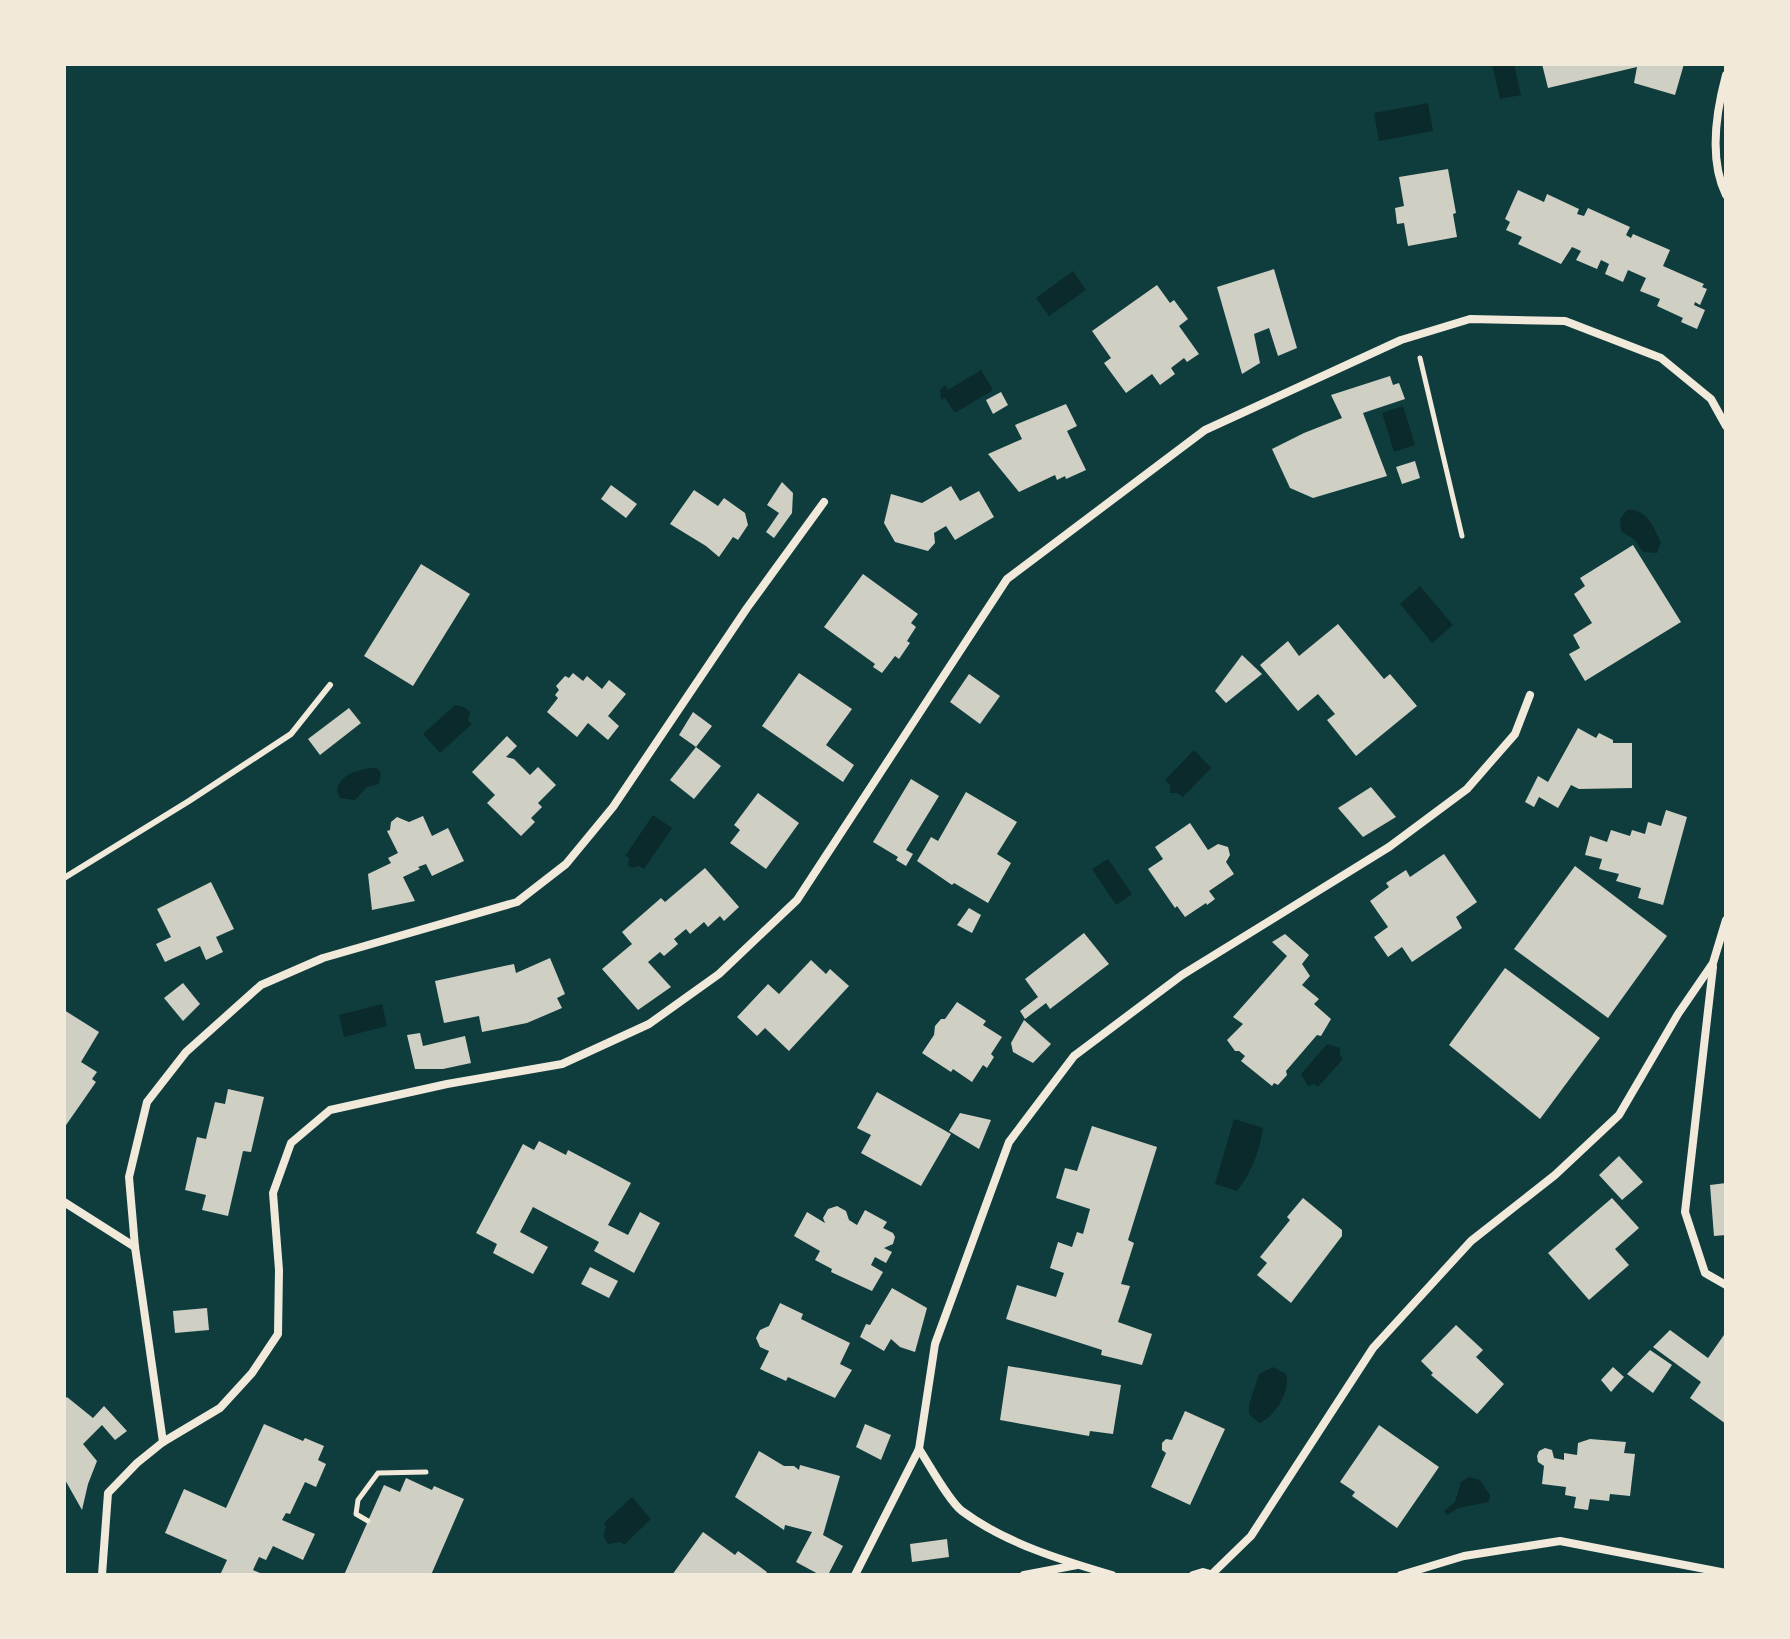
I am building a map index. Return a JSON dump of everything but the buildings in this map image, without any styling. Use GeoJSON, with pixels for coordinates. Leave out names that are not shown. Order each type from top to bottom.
{"type":"FeatureCollection","features":[{"type":"Feature","properties":{"kind":"street"},"geometry":{"type":"LineString","coordinates":[[1726,75],[1717,107],[1718,178],[1726,195]]}},
{"type":"Feature","properties":{"kind":"street"},"geometry":{"type":"LineString","coordinates":[[102,1575],[108,1493],[163,1442],[220,1408],[252,1373],[278,1334],[279,1270],[273,1193],[291,1143],[330,1110],[447,1084],[562,1064],[649,1024],[719,974],[797,900],[1007,579],[1205,430],[1401,340],[1470,319],[1565,321],[1661,358],[1711,399],[1726,426]]}},
{"type":"Feature","properties":{"kind":"street"},"geometry":{"type":"LineString","coordinates":[[163,1442],[135,1247],[129,1177],[147,1102],[186,1052],[261,985],[323,958],[517,902],[566,864],[613,807],[747,608],[824,502]]}},
{"type":"Feature","properties":{"kind":"street"},"geometry":{"type":"LineString","coordinates":[[855,1575],[919,1449],[935,1344],[1009,1142],[1074,1056],[1182,975],[1389,847],[1467,789],[1515,734],[1530,695]]}},
{"type":"Feature","properties":{"kind":"street"},"geometry":{"type":"LineString","coordinates":[[1726,920],[1713,963],[1685,1212],[1705,1273],[1726,1285]]}},
{"type":"Feature","properties":{"kind":"street"},"geometry":{"type":"LineString","coordinates":[[1193,1575],[1203,1572],[1214,1574],[1251,1536],[1373,1348],[1471,1241],[1555,1175],[1619,1115],[1678,1014],[1713,963]]}},
{"type":"Feature","properties":{"kind":"street"},"geometry":{"type":"LineString","coordinates":[[64,1202],[135,1247]]}},
{"type":"Feature","properties":{"kind":"street"},"geometry":{"type":"LineString","coordinates":[[919,1449],[960,1509],[1013,1540],[1112,1575]]}},
{"type":"Feature","properties":{"kind":"street"},"geometry":{"type":"LineString","coordinates":[[1401,1575],[1464,1556],[1560,1541],[1726,1573]]}},
{"type":"Feature","properties":{"kind":"street"},"geometry":{"type":"LineString","coordinates":[[1024,1575],[1078,1565]]}},
{"type":"Feature","properties":{"kind":"lane"},"geometry":{"type":"LineString","coordinates":[[64,878],[291,734],[330,685]]}},
{"type":"Feature","properties":{"kind":"path"},"geometry":{"type":"LineString","coordinates":[[1419,357],[1462,536]]}},
{"type":"Feature","properties":{"kind":"path"},"geometry":{"type":"LineString","coordinates":[[368,1521],[356,1514],[358,1500],[378,1473],[426,1472]]}},
{"type":"Feature","properties":{"kind":"water"},"geometry":{"type":"Polygon","coordinates":[[[1492,64],[1514,64],[1521,95],[1500,99],[1492,64]]]}},
{"type":"Feature","properties":{"kind":"water"},"geometry":{"type":"Polygon","coordinates":[[[1428,103],[1433,131],[1379,141],[1374,113],[1428,103]]]}},
{"type":"Feature","properties":{"kind":"water"},"geometry":{"type":"Polygon","coordinates":[[[1073,271],[1086,290],[1049,316],[1036,298],[1073,271]]]}},
{"type":"Feature","properties":{"kind":"water"},"geometry":{"type":"Polygon","coordinates":[[[981,370],[993,390],[955,413],[945,398],[941,400],[940,390],[945,385],[948,390],[981,370]]]}},
{"type":"Feature","properties":{"kind":"water"},"geometry":{"type":"Polygon","coordinates":[[[1403,406],[1415,445],[1394,452],[1382,413],[1403,406]]]}},
{"type":"Feature","properties":{"kind":"water"},"geometry":{"type":"Polygon","coordinates":[[[1627,510],[1640,512],[1648,520],[1661,542],[1657,553],[1643,552],[1635,540],[1621,531],[1620,519],[1627,510]]]}},
{"type":"Feature","properties":{"kind":"water"},"geometry":{"type":"Polygon","coordinates":[[[1420,586],[1453,625],[1432,643],[1400,604],[1420,586]]]}},
{"type":"Feature","properties":{"kind":"water"},"geometry":{"type":"Polygon","coordinates":[[[455,705],[470,712],[468,720],[472,724],[440,753],[423,734],[455,705]]]}},
{"type":"Feature","properties":{"kind":"water"},"geometry":{"type":"Polygon","coordinates":[[[1194,750],[1211,768],[1183,797],[1170,793],[1170,785],[1165,780],[1194,750]]]}},
{"type":"Feature","properties":{"kind":"water"},"geometry":{"type":"Polygon","coordinates":[[[377,768],[381,773],[379,784],[367,787],[355,800],[340,798],[337,790],[345,777],[377,768]]]}},
{"type":"Feature","properties":{"kind":"water"},"geometry":{"type":"Polygon","coordinates":[[[653,815],[672,828],[644,869],[639,866],[632,868],[628,865],[629,858],[625,856],[653,815]]]}},
{"type":"Feature","properties":{"kind":"water"},"geometry":{"type":"Polygon","coordinates":[[[1108,859],[1132,894],[1116,905],[1092,869],[1108,859]]]}},
{"type":"Feature","properties":{"kind":"water"},"geometry":{"type":"Polygon","coordinates":[[[382,1004],[387,1026],[344,1037],[339,1015],[382,1004]]]}},
{"type":"Feature","properties":{"kind":"water"},"geometry":{"type":"Polygon","coordinates":[[[1327,1044],[1340,1048],[1343,1059],[1318,1087],[1314,1084],[1308,1086],[1301,1074],[1327,1044]]]}},
{"type":"Feature","properties":{"kind":"water"},"geometry":{"type":"Polygon","coordinates":[[[1234,1119],[1263,1128],[1254,1161],[1237,1191],[1215,1184],[1234,1119]]]}},
{"type":"Feature","properties":{"kind":"water"},"geometry":{"type":"Polygon","coordinates":[[[1273,1367],[1286,1374],[1284,1395],[1276,1409],[1259,1423],[1249,1414],[1249,1405],[1259,1374],[1273,1367]]]}},
{"type":"Feature","properties":{"kind":"water"},"geometry":{"type":"Polygon","coordinates":[[[1469,1477],[1480,1480],[1490,1495],[1489,1502],[1458,1508],[1447,1515],[1444,1511],[1455,1502],[1461,1482],[1469,1477]]]}},
{"type":"Feature","properties":{"kind":"water"},"geometry":{"type":"Polygon","coordinates":[[[632,1497],[651,1519],[624,1545],[621,1542],[608,1544],[604,1536],[604,1523],[632,1497]]]}}]}
